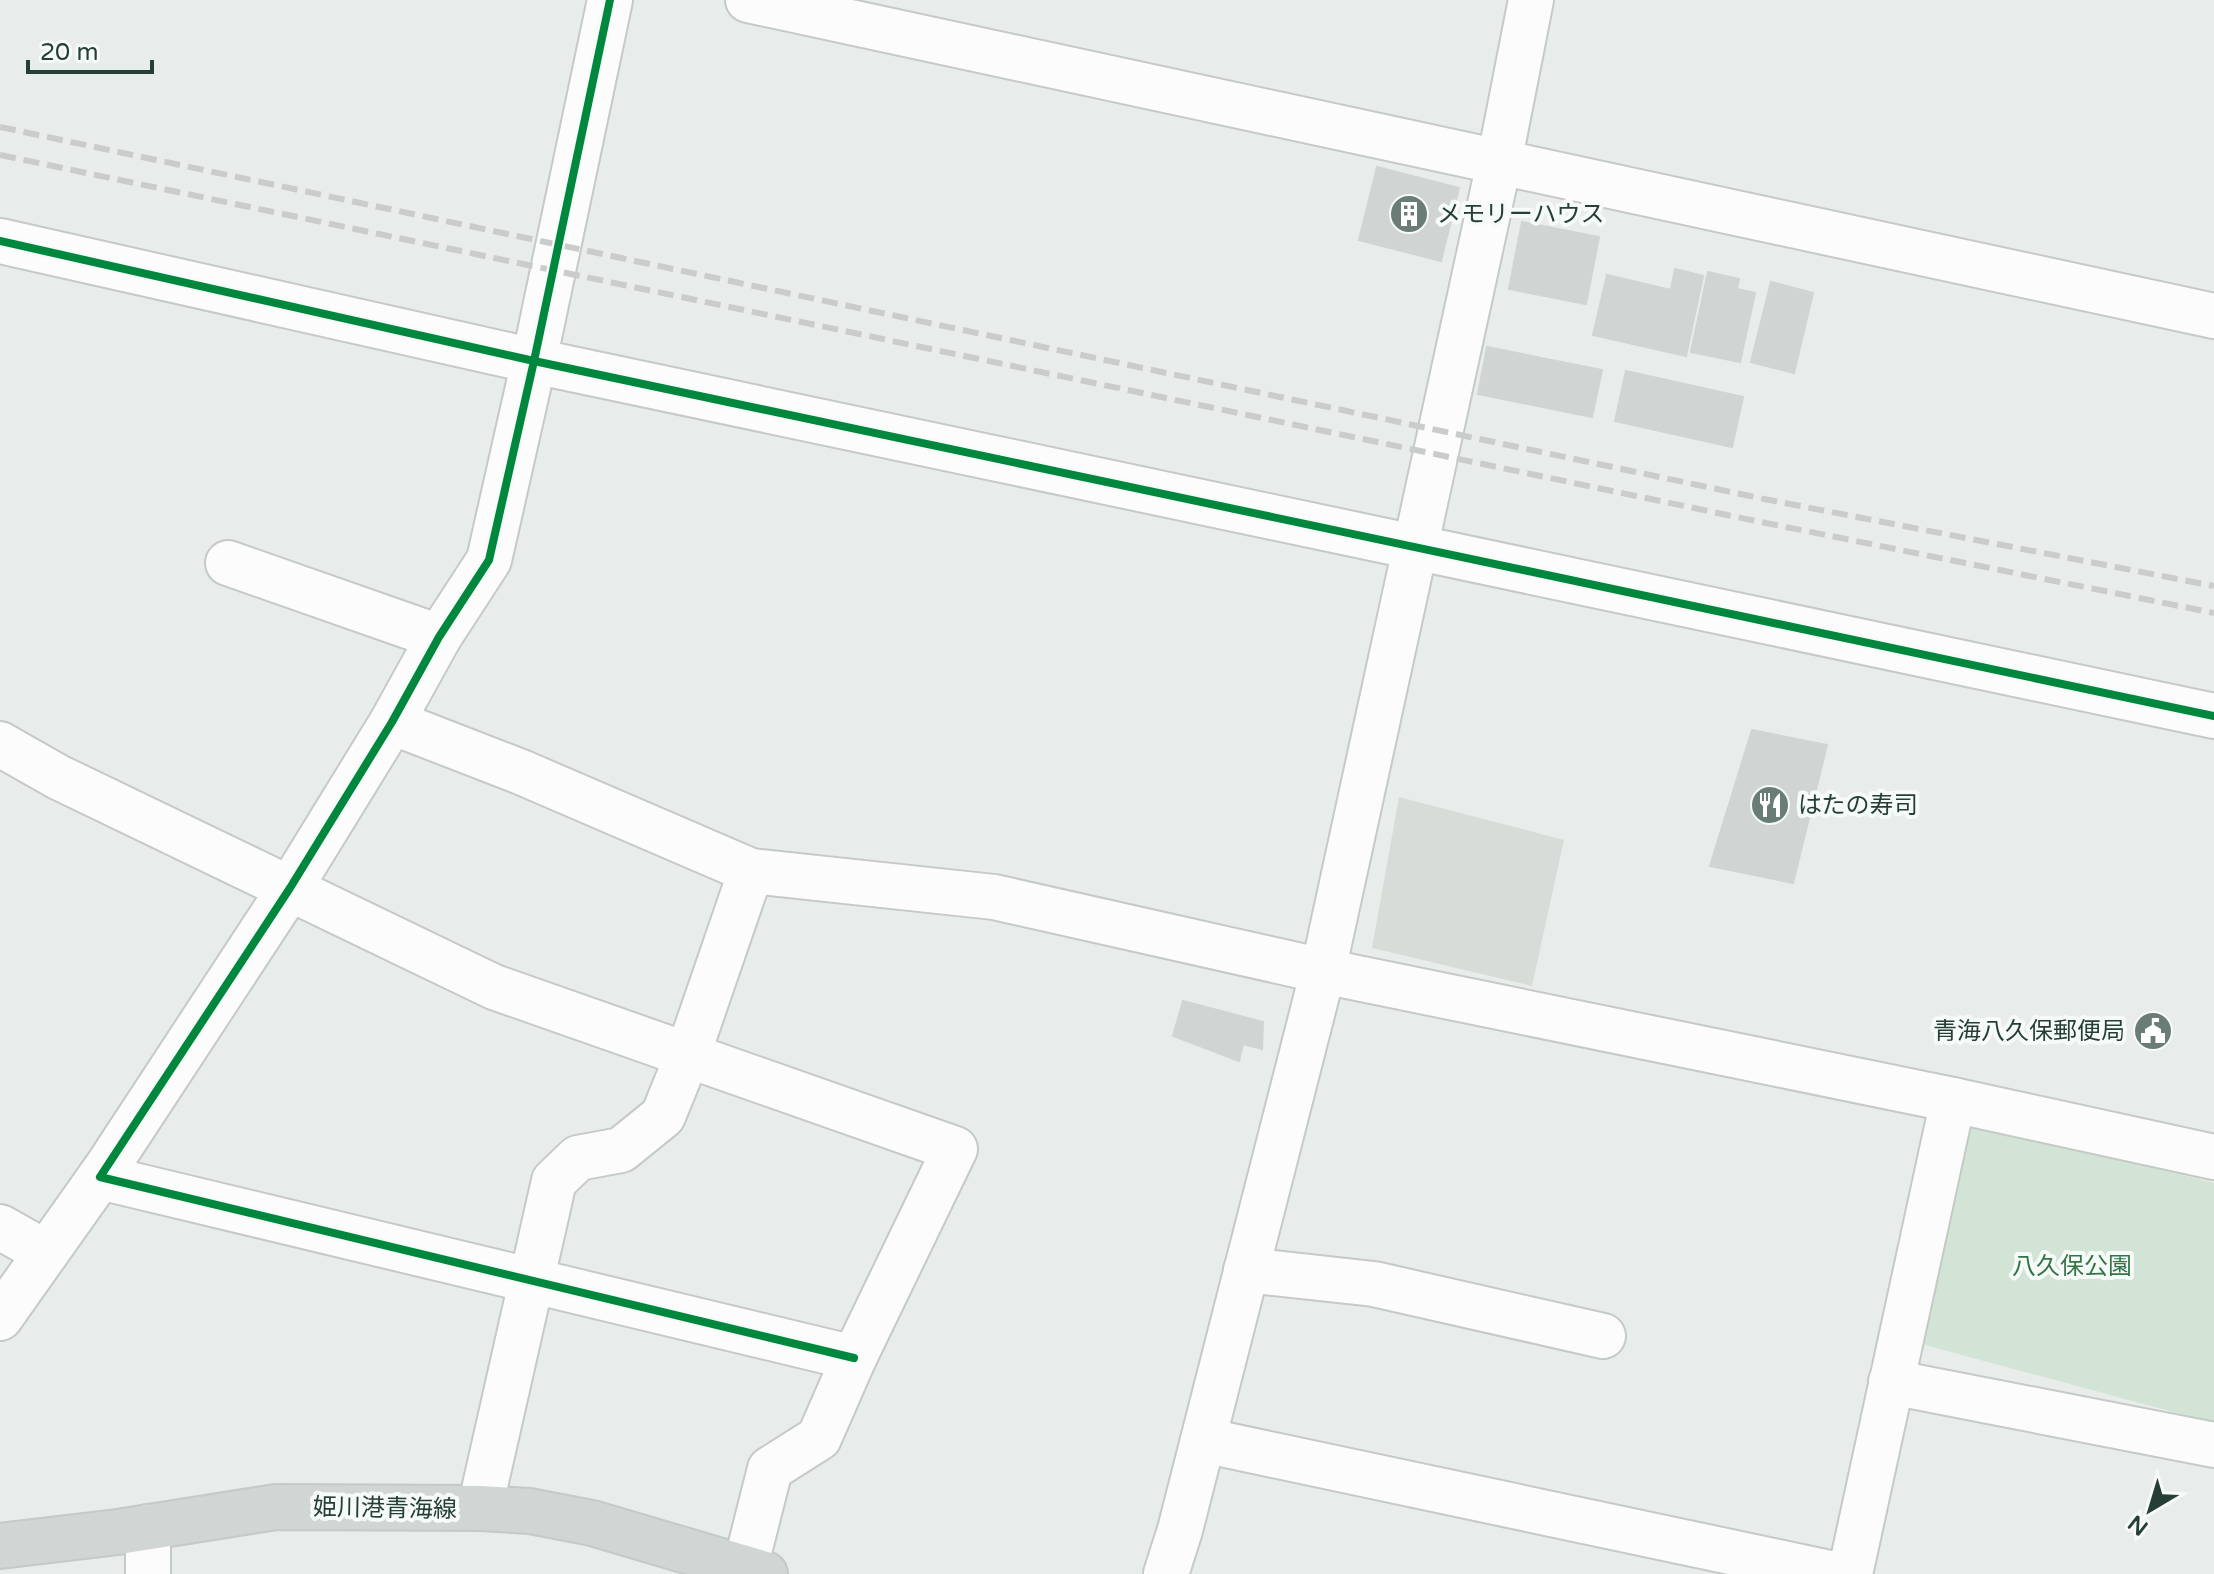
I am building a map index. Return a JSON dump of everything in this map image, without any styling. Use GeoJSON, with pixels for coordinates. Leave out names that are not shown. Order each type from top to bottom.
{"type":"FeatureCollection","features":[{"type":"Feature","properties":{"kind":"main road","name":"姫川港青海線"},"geometry":{"type":"LineString","coordinates":[[0,1546],[276,1507],[480,1508],[530,1511],[592,1523],[755,1571]]}},
{"type":"Feature","properties":{"kind":"street"},"geometry":{"type":"LineString","coordinates":[[0,1318],[100,1177],[290,888],[392,722],[439,637],[489,560],[610,0]]}},
{"type":"Feature","properties":{"kind":"street"},"geometry":{"type":"LineString","coordinates":[[748,0],[2214,316]]}},
{"type":"Feature","properties":{"kind":"street"},"geometry":{"type":"LineString","coordinates":[[1166,1574],[1323,971],[1499,163],[1531,0]]}},
{"type":"Feature","properties":{"kind":"street"},"geometry":{"type":"LineString","coordinates":[[0,241],[534,361],[2214,716]]}},
{"type":"Feature","properties":{"kind":"street"},"geometry":{"type":"LineString","coordinates":[[228,563],[439,637]]}},
{"type":"Feature","properties":{"kind":"street"},"geometry":{"type":"LineString","coordinates":[[392,722],[521,772],[751,871],[994,897],[1323,971],[1953,1100],[2214,1157]]}},
{"type":"Feature","properties":{"kind":"street"},"geometry":{"type":"LineString","coordinates":[[0,744],[58,777],[494,987],[955,1149],[819,1438],[770,1469],[755,1571]]}},
{"type":"Feature","properties":{"kind":"street"},"geometry":{"type":"LineString","coordinates":[[480,1508],[554,1181],[578,1158],[621,1150],[663,1116],[687,1057],[751,871]]}},
{"type":"Feature","properties":{"kind":"street"},"geometry":{"type":"LineString","coordinates":[[1850,1574],[1953,1100]]}},
{"type":"Feature","properties":{"kind":"street"},"geometry":{"type":"LineString","coordinates":[[100,1177],[854,1358]]}},
{"type":"Feature","properties":{"kind":"street"},"geometry":{"type":"LineString","coordinates":[[0,1227],[46,1253]]}},
{"type":"Feature","properties":{"kind":"street"},"geometry":{"type":"LineString","coordinates":[[1246,1270],[1374,1284],[1603,1336]]}},
{"type":"Feature","properties":{"kind":"street"},"geometry":{"type":"LineString","coordinates":[[1891,1382],[2214,1445]]}},
{"type":"Feature","properties":{"kind":"street"},"geometry":{"type":"LineString","coordinates":[[1203,1440],[1834,1574]]}},
{"type":"Feature","properties":{"kind":"street"},"geometry":{"type":"LineString","coordinates":[[148,1527],[148,1574]]}},
{"type":"Feature","properties":{"kind":"shaded area"},"geometry":{"type":"Polygon","coordinates":[[[1399,797],[1564,840],[1532,986],[1372,948],[1399,797]]]}},
{"type":"Feature","properties":{"kind":"green space","name":"八久保公園"},"geometry":{"type":"Polygon","coordinates":[[[1967,1120],[2214,1183],[2214,1423],[1914,1342],[1967,1120]]]}},
{"type":"Feature","properties":{"kind":"building","name":"メモリーハウス"},"geometry":{"type":"Polygon","coordinates":[[[1377,167],[1459,188],[1441,261],[1359,240],[1377,167]]]}},
{"type":"Feature","properties":{"kind":"building"},"geometry":{"type":"Polygon","coordinates":[[[1522,222],[1599,237],[1586,304],[1509,289],[1522,222]]]}},
{"type":"Feature","properties":{"kind":"building"},"geometry":{"type":"Polygon","coordinates":[[[1675,269],[1703,276],[1686,356],[1593,335],[1607,275],[1671,290],[1675,269]]]}},
{"type":"Feature","properties":{"kind":"building"},"geometry":{"type":"Polygon","coordinates":[[[1708,272],[1739,279],[1737,289],[1755,293],[1740,362],[1691,352],[1708,272]]]}},
{"type":"Feature","properties":{"kind":"building"},"geometry":{"type":"Polygon","coordinates":[[[1771,282],[1813,293],[1794,373],[1751,362],[1771,282]]]}},
{"type":"Feature","properties":{"kind":"building"},"geometry":{"type":"Polygon","coordinates":[[[1487,347],[1602,370],[1592,417],[1478,394],[1487,347]]]}},
{"type":"Feature","properties":{"kind":"building"},"geometry":{"type":"Polygon","coordinates":[[[1626,371],[1743,397],[1732,447],[1615,421],[1626,371]]]}},
{"type":"Feature","properties":{"kind":"building","name":"はたの寿司"},"geometry":{"type":"Polygon","coordinates":[[[1752,730],[1827,745],[1793,883],[1710,866],[1752,730]]]}},
{"type":"Feature","properties":{"kind":"building"},"geometry":{"type":"Polygon","coordinates":[[[1183,1001],[1263,1022],[1262,1049],[1243,1044],[1239,1061],[1173,1036],[1183,1001]]]}},
{"type":"Feature","properties":{"kind":"railway"},"geometry":{"type":"LineString","coordinates":[[0,127],[1764,499],[2214,586]]}},
{"type":"Feature","properties":{"kind":"railway"},"geometry":{"type":"LineString","coordinates":[[0,155],[1761,522],[2214,613]]}},
{"type":"Feature","properties":{"kind":"cycle path"},"geometry":{"type":"LineString","coordinates":[[610,0],[489,560],[439,637],[392,722],[290,888],[100,1177],[854,1358]]}},
{"type":"Feature","properties":{"kind":"cycle path"},"geometry":{"type":"LineString","coordinates":[[0,241],[534,361],[2214,716]]}},
{"type":"Feature","properties":{"kind":"place","name":"メモリーハウス"},"geometry":{"type":"Point","coordinates":[1409,214]}},
{"type":"Feature","properties":{"kind":"place","name":"はたの寿司"},"geometry":{"type":"Point","coordinates":[1770,805]}},
{"type":"Feature","properties":{"kind":"place","name":"青海八久保郵便局"},"geometry":{"type":"Point","coordinates":[2153,1031]}}]}
